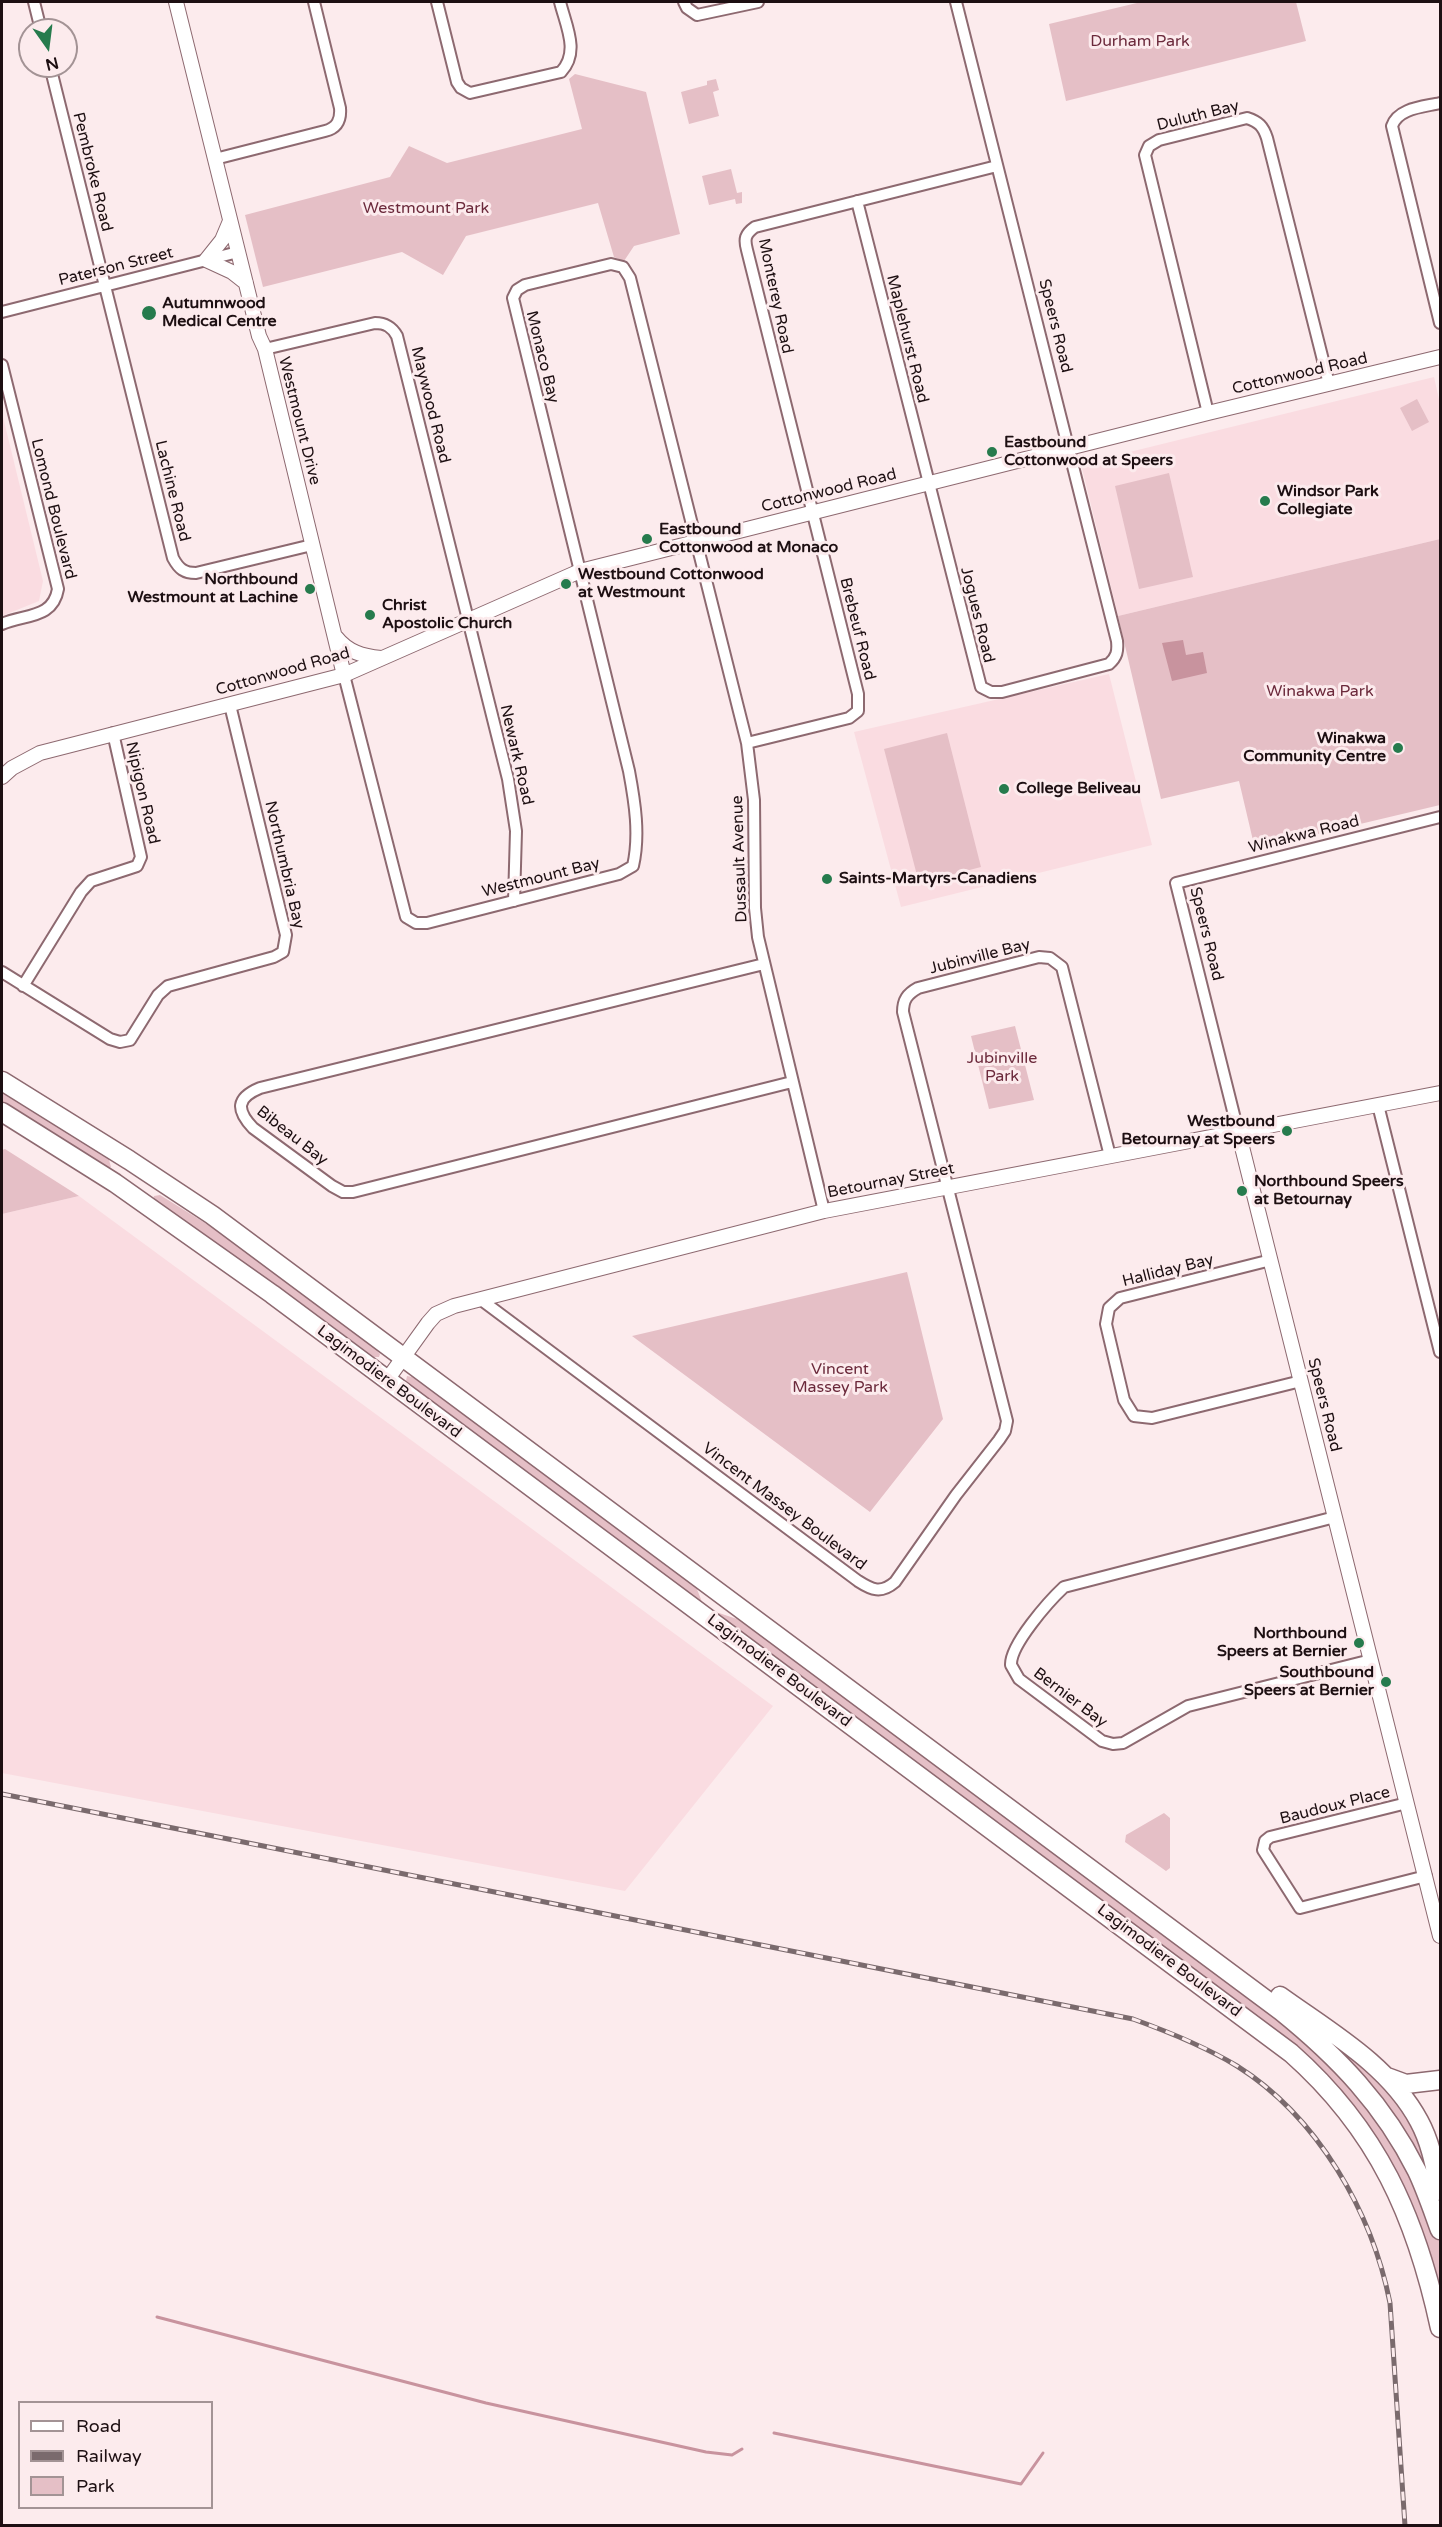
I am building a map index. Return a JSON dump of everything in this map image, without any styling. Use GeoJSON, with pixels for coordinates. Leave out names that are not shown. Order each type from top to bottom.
{"type":"FeatureCollection","features":[{"type":"Feature","properties":{"kind":"main road","name":"Lagimodiere Boulevard"},"geometry":{"type":"LineString","coordinates":[[2,1081],[212,1215],[1289,2018],[1350,2072],[1373,2101],[1401,2141],[1418,2173],[1440,2230]]}},
{"type":"Feature","properties":{"kind":"main road","name":"Lagimodiere Boulevard"},"geometry":{"type":"LineString","coordinates":[[2,1112],[116,1183],[184,1231],[1265,2033],[1312,2072],[1332,2091],[1384,2165],[1399,2195],[1428,2275],[1440,2328]]}},
{"type":"Feature","properties":{"kind":"main road"},"geometry":{"type":"LineString","coordinates":[[702,1614],[718,1591]]}},
{"type":"Feature","properties":{"kind":"main road"},"geometry":{"type":"LineString","coordinates":[[1200,1950],[1247,1972],[1386,2076],[1401,2092],[1419,2121],[1434,2161],[1440,2191]]}},
{"type":"Feature","properties":{"kind":"main road"},"geometry":{"type":"LineString","coordinates":[[1386,2076],[1402,2084],[1440,2080]]}},
{"type":"Feature","properties":{"kind":"main road"},"geometry":{"type":"LineString","coordinates":[[1419,2121],[1420,2098],[1440,2080]]}},
{"type":"Feature","properties":{"kind":"street"},"geometry":{"type":"LineString","coordinates":[[34,2],[38,18]]}},
{"type":"Feature","properties":{"kind":"street","name":"Westmount Drive"},"geometry":{"type":"LineString","coordinates":[[176,2],[246,284],[265,349],[344,675]]}},
{"type":"Feature","properties":{"kind":"street"},"geometry":{"type":"LineString","coordinates":[[215,159],[325,131],[337,124],[340,108],[314,2]]}},
{"type":"Feature","properties":{"kind":"street"},"geometry":{"type":"LineString","coordinates":[[437,2],[457,82],[461,88],[470,93],[561,72],[570,63],[572,54],[560,2]]}},
{"type":"Feature","properties":{"kind":"street"},"geometry":{"type":"LineString","coordinates":[[684,2],[687,8],[697,15],[758,2]]}},
{"type":"Feature","properties":{"kind":"street","name":"Speers Road"},"geometry":{"type":"LineString","coordinates":[[956,2],[1117,641],[1118,650],[1115,659]]}},
{"type":"Feature","properties":{"kind":"street","name":"Pembroke Road"},"geometry":{"type":"LineString","coordinates":[[53,78],[105,286]]}},
{"type":"Feature","properties":{"kind":"street"},"geometry":{"type":"LineString","coordinates":[[1440,103],[1402,113],[1392,126],[1440,323]]}},
{"type":"Feature","properties":{"kind":"street","name":"Duluth Bay"},"geometry":{"type":"LineString","coordinates":[[1208,413],[1145,155],[1149,146],[1159,140],[1238,120],[1247,118],[1257,121],[1264,128],[1329,384]]}},
{"type":"Feature","properties":{"kind":"street","name":"Monterey Road"},"geometry":{"type":"LineString","coordinates":[[812,512],[744,241],[747,232],[755,227],[997,166]]}},
{"type":"Feature","properties":{"kind":"street","name":"Maplehurst Road"},"geometry":{"type":"LineString","coordinates":[[858,201],[928,483]]}},
{"type":"Feature","properties":{"kind":"street"},"geometry":{"type":"LineString","coordinates":[[230,221],[225,236],[207,260],[232,272],[246,284]]}},
{"type":"Feature","properties":{"kind":"street","name":"Paterson Street"},"geometry":{"type":"LineString","coordinates":[[2,312],[238,252]]}},
{"type":"Feature","properties":{"kind":"street","name":"Monaco Bay"},"geometry":{"type":"LineString","coordinates":[[580,571],[514,309],[513,298],[517,290],[525,285],[611,264],[617,264],[627,272],[696,541]]}},
{"type":"Feature","properties":{"kind":"street","name":"Lachine Road"},"geometry":{"type":"LineString","coordinates":[[105,286],[173,558],[178,567],[187,573],[196,573],[312,545]]}},
{"type":"Feature","properties":{"kind":"street","name":"Maywood Road"},"geometry":{"type":"LineString","coordinates":[[265,349],[375,323],[385,323],[393,330],[397,336],[468,619]]}},
{"type":"Feature","properties":{"kind":"street","name":"Cottonwood Road"},"geometry":{"type":"LineString","coordinates":[[2,777],[12,768],[40,753],[344,675],[580,571],[1440,357]]}},
{"type":"Feature","properties":{"kind":"street","name":"Lomond Boulevard"},"geometry":{"type":"LineString","coordinates":[[2,365],[58,589],[56,601],[48,609],[2,624]]}},
{"type":"Feature","properties":{"kind":"street","name":"Jogues Road"},"geometry":{"type":"LineString","coordinates":[[928,483],[981,687],[991,692],[1002,692],[1104,666],[1115,659]]}},
{"type":"Feature","properties":{"kind":"street","name":"Brebeuf Road"},"geometry":{"type":"LineString","coordinates":[[747,743],[849,718],[858,711],[858,694],[812,512]]}},
{"type":"Feature","properties":{"kind":"street","name":"Dussault Avenue"},"geometry":{"type":"LineString","coordinates":[[696,541],[747,743],[754,800],[755,908],[764,964],[824,1211]]}},
{"type":"Feature","properties":{"kind":"street","name":"Westmount Bay"},"geometry":{"type":"LineString","coordinates":[[344,675],[406,917],[416,923],[427,922],[619,874],[633,866],[636,853],[636,809],[629,771],[580,571]]}},
{"type":"Feature","properties":{"kind":"street","name":"Newark Road"},"geometry":{"type":"LineString","coordinates":[[468,619],[514,811],[514,901]]}},
{"type":"Feature","properties":{"kind":"street"},"geometry":{"type":"LineString","coordinates":[[334,634],[347,649],[355,653],[381,658]]}},
{"type":"Feature","properties":{"kind":"street","name":"Northumbria Bay"},"geometry":{"type":"LineString","coordinates":[[2,972],[110,1039],[120,1042],[130,1040],[158,995],[168,986],[274,957],[284,952],[286,935],[230,705]]}},
{"type":"Feature","properties":{"kind":"street","name":"Nipigon Road"},"geometry":{"type":"LineString","coordinates":[[23,986],[81,892],[91,881],[137,866],[141,857],[112,733]]}},
{"type":"Feature","properties":{"kind":"street","name":"Winakwa Road"},"geometry":{"type":"LineString","coordinates":[[1176,883],[1440,817]]}},
{"type":"Feature","properties":{"kind":"street","name":"Speers Road"},"geometry":{"type":"LineString","coordinates":[[1176,883],[1440,1936]]}},
{"type":"Feature","properties":{"kind":"street","name":"Jubinville Bay"},"geometry":{"type":"LineString","coordinates":[[946,1187],[903,1012],[903,1002],[909,993],[918,987],[1039,957],[1050,958],[1062,967],[1110,1156]]}},
{"type":"Feature","properties":{"kind":"street","name":"Bibeau Bay"},"geometry":{"type":"LineString","coordinates":[[764,964],[260,1088],[249,1092],[242,1099],[240,1109],[244,1119],[253,1128],[333,1186],[343,1192],[352,1192],[792,1082]]}},
{"type":"Feature","properties":{"kind":"street","name":"Betournay Street"},"geometry":{"type":"LineString","coordinates":[[387,1380],[436,1314],[454,1306],[824,1211],[1440,1093]]}},
{"type":"Feature","properties":{"kind":"street"},"geometry":{"type":"LineString","coordinates":[[1378,1105],[1440,1352]]}},
{"type":"Feature","properties":{"kind":"street","name":"Vincent Massey Boulevard"},"geometry":{"type":"LineString","coordinates":[[480,1299],[868,1588],[878,1591],[887,1589],[895,1582],[956,1495],[999,1440],[1005,1431],[1007,1421],[946,1187]]}},
{"type":"Feature","properties":{"kind":"street","name":"Halliday Bay"},"geometry":{"type":"LineString","coordinates":[[1271,1260],[1120,1298],[1109,1308],[1106,1324],[1124,1400],[1134,1416],[1152,1418],[1301,1381]]}},
{"type":"Feature","properties":{"kind":"street","name":"Bernier Bay"},"geometry":{"type":"LineString","coordinates":[[1335,1517],[1064,1587],[1014,1650],[1011,1665],[1019,1678],[1102,1741],[1113,1744],[1123,1743],[1188,1706],[1371,1660]]}},
{"type":"Feature","properties":{"kind":"street","name":"Baudoux Place"},"geometry":{"type":"LineString","coordinates":[[1407,1803],[1270,1837],[1264,1840],[1263,1850],[1300,1908],[1425,1876]]}},
{"type":"Feature","properties":{"kind":"shaded area","name":"Windsor Park Collegiate"},"geometry":{"type":"Polygon","coordinates":[[[1434,377],[1440,404],[1440,539],[1118,616],[1081,464],[1434,377]]]}},
{"type":"Feature","properties":{"kind":"shaded area"},"geometry":{"type":"Polygon","coordinates":[[[3,417],[43,581],[39,601],[2,616],[3,417]]]}},
{"type":"Feature","properties":{"kind":"shaded area"},"geometry":{"type":"Polygon","coordinates":[[[1183,640],[1186,655],[1203,652],[1207,673],[1172,681],[1162,643],[1183,640]]]}},
{"type":"Feature","properties":{"kind":"shaded area","name":"College Beliveau"},"geometry":{"type":"Polygon","coordinates":[[[1109,674],[1152,845],[901,907],[854,732],[1109,674]]]}},
{"type":"Feature","properties":{"kind":"shaded area"},"geometry":{"type":"Polygon","coordinates":[[[79,1196],[773,1706],[625,1891],[2,1773],[2,1214],[79,1196]]]}},
{"type":"Feature","properties":{"kind":"green space","name":"Durham Park"},"geometry":{"type":"Polygon","coordinates":[[[1141,2],[1296,2],[1306,41],[1066,101],[1049,24],[1141,2]]]}},
{"type":"Feature","properties":{"kind":"green space","name":"Westmount Park"},"geometry":{"type":"Polygon","coordinates":[[[575,74],[646,92],[680,234],[634,246],[624,261],[614,257],[598,203],[466,236],[443,275],[402,252],[263,287],[245,215],[390,177],[409,146],[447,163],[582,129],[569,79],[575,74]]]}},
{"type":"Feature","properties":{"kind":"green space"},"geometry":{"type":"Polygon","coordinates":[[[716,79],[719,90],[713,92],[719,116],[689,124],[681,92],[707,85],[707,81],[716,79]]]}},
{"type":"Feature","properties":{"kind":"green space"},"geometry":{"type":"Polygon","coordinates":[[[731,169],[737,193],[742,192],[742,203],[736,204],[735,199],[709,205],[702,176],[731,169]]]}},
{"type":"Feature","properties":{"kind":"green space"},"geometry":{"type":"Polygon","coordinates":[[[1417,399],[1429,422],[1412,431],[1400,408],[1417,399]]]}},
{"type":"Feature","properties":{"kind":"green space"},"geometry":{"type":"Polygon","coordinates":[[[1169,473],[1193,577],[1139,589],[1115,486],[1169,473]]]}},
{"type":"Feature","properties":{"kind":"green space","name":"Winakwa Park"},"geometry":{"type":"Polygon","coordinates":[[[1440,539],[1440,805],[1255,849],[1239,781],[1161,799],[1118,616],[1440,539]]]}},
{"type":"Feature","properties":{"kind":"green space"},"geometry":{"type":"Polygon","coordinates":[[[947,733],[981,867],[919,883],[884,749],[947,733]]]}},
{"type":"Feature","properties":{"kind":"green space","name":"Jubinville Park"},"geometry":{"type":"Polygon","coordinates":[[[1015,1026],[1034,1100],[989,1109],[971,1036],[1015,1026]]]}},
{"type":"Feature","properties":{"kind":"green space"},"geometry":{"type":"Polygon","coordinates":[[[2,1090],[108,1156],[111,1167],[108,1169],[2,1106],[2,1090]]]}},
{"type":"Feature","properties":{"kind":"green space"},"geometry":{"type":"Polygon","coordinates":[[[5,1149],[79,1196],[2,1214],[2,1150],[5,1149]]]}},
{"type":"Feature","properties":{"kind":"green space"},"geometry":{"type":"Polygon","coordinates":[[[160,1195],[234,1241],[366,1338],[380,1354],[379,1357],[374,1357],[292,1296],[153,1201],[154,1196],[160,1195]]]}},
{"type":"Feature","properties":{"kind":"green space","name":"Vincent Massey Park"},"geometry":{"type":"Polygon","coordinates":[[[907,1272],[943,1419],[870,1512],[632,1336],[907,1272]]]}},
{"type":"Feature","properties":{"kind":"green space"},"geometry":{"type":"Polygon","coordinates":[[[407,1376],[412,1377],[695,1584],[702,1602],[700,1603],[412,1390],[406,1381],[407,1376]]]}},
{"type":"Feature","properties":{"kind":"green space"},"geometry":{"type":"Polygon","coordinates":[[[719,1613],[737,1619],[835,1687],[1268,2009],[1330,2062],[1391,2138],[1434,2223],[1440,2244],[1440,2298],[1350,2106],[717,1616],[719,1613]]]}},
{"type":"Feature","properties":{"kind":"green space"},"geometry":{"type":"Polygon","coordinates":[[[1164,1813],[1170,1818],[1170,1868],[1166,1871],[1125,1842],[1126,1835],[1164,1813]]]}},
{"type":"Feature","properties":{"kind":"green space"},"geometry":{"type":"Polygon","coordinates":[[[1270,1993],[1360,2059],[1414,2123],[1432,2181],[1270,1993]]]}},
{"type":"Feature","properties":{"kind":"waterway"},"geometry":{"type":"LineString","coordinates":[[157,2317],[486,2403],[706,2452],[732,2455],[742,2449]]}},
{"type":"Feature","properties":{"kind":"waterway"},"geometry":{"type":"LineString","coordinates":[[774,2433],[1021,2484],[1043,2453]]}},
{"type":"Feature","properties":{"kind":"railway"},"geometry":{"type":"LineString","coordinates":[[2,1794],[1133,2019],[1212,2052],[1237,2066],[1266,2087],[1293,2112],[1316,2139],[1337,2170],[1355,2201],[1370,2235],[1382,2269],[1390,2303],[1405,2526]]}},
{"type":"Feature","properties":{"kind":"place","name":"Autumnwood Medical Centre"},"geometry":{"type":"Point","coordinates":[149,313]}},
{"type":"Feature","properties":{"kind":"place","name":"Eastbound Cottonwood at Speers"},"geometry":{"type":"Point","coordinates":[992,452]}},
{"type":"Feature","properties":{"kind":"place","name":"Windsor Park Collegiate"},"geometry":{"type":"Point","coordinates":[1265,501]}},
{"type":"Feature","properties":{"kind":"place","name":"Eastbound Cottonwood at Monaco"},"geometry":{"type":"Point","coordinates":[647,539]}},
{"type":"Feature","properties":{"kind":"place","name":"Westbound Cottonwood at Westmount"},"geometry":{"type":"Point","coordinates":[566,584]}},
{"type":"Feature","properties":{"kind":"place","name":"Northbound Westmount at Lachine"},"geometry":{"type":"Point","coordinates":[310,589]}},
{"type":"Feature","properties":{"kind":"place","name":"Christ Apostolic Church"},"geometry":{"type":"Point","coordinates":[370,615]}},
{"type":"Feature","properties":{"kind":"place","name":"Winakwa Community Centre"},"geometry":{"type":"Point","coordinates":[1398,748]}},
{"type":"Feature","properties":{"kind":"place","name":"College Beliveau"},"geometry":{"type":"Point","coordinates":[1004,789]}},
{"type":"Feature","properties":{"kind":"place","name":"Saints-Martyrs-Canadiens"},"geometry":{"type":"Point","coordinates":[827,879]}},
{"type":"Feature","properties":{"kind":"place","name":"Westbound Betournay at Speers"},"geometry":{"type":"Point","coordinates":[1287,1131]}},
{"type":"Feature","properties":{"kind":"place","name":"Northbound Speers at Betournay"},"geometry":{"type":"Point","coordinates":[1242,1191]}},
{"type":"Feature","properties":{"kind":"place","name":"Northbound Speers at Bernier"},"geometry":{"type":"Point","coordinates":[1359,1643]}},
{"type":"Feature","properties":{"kind":"place","name":"Southbound Speers at Bernier"},"geometry":{"type":"Point","coordinates":[1386,1682]}}]}
